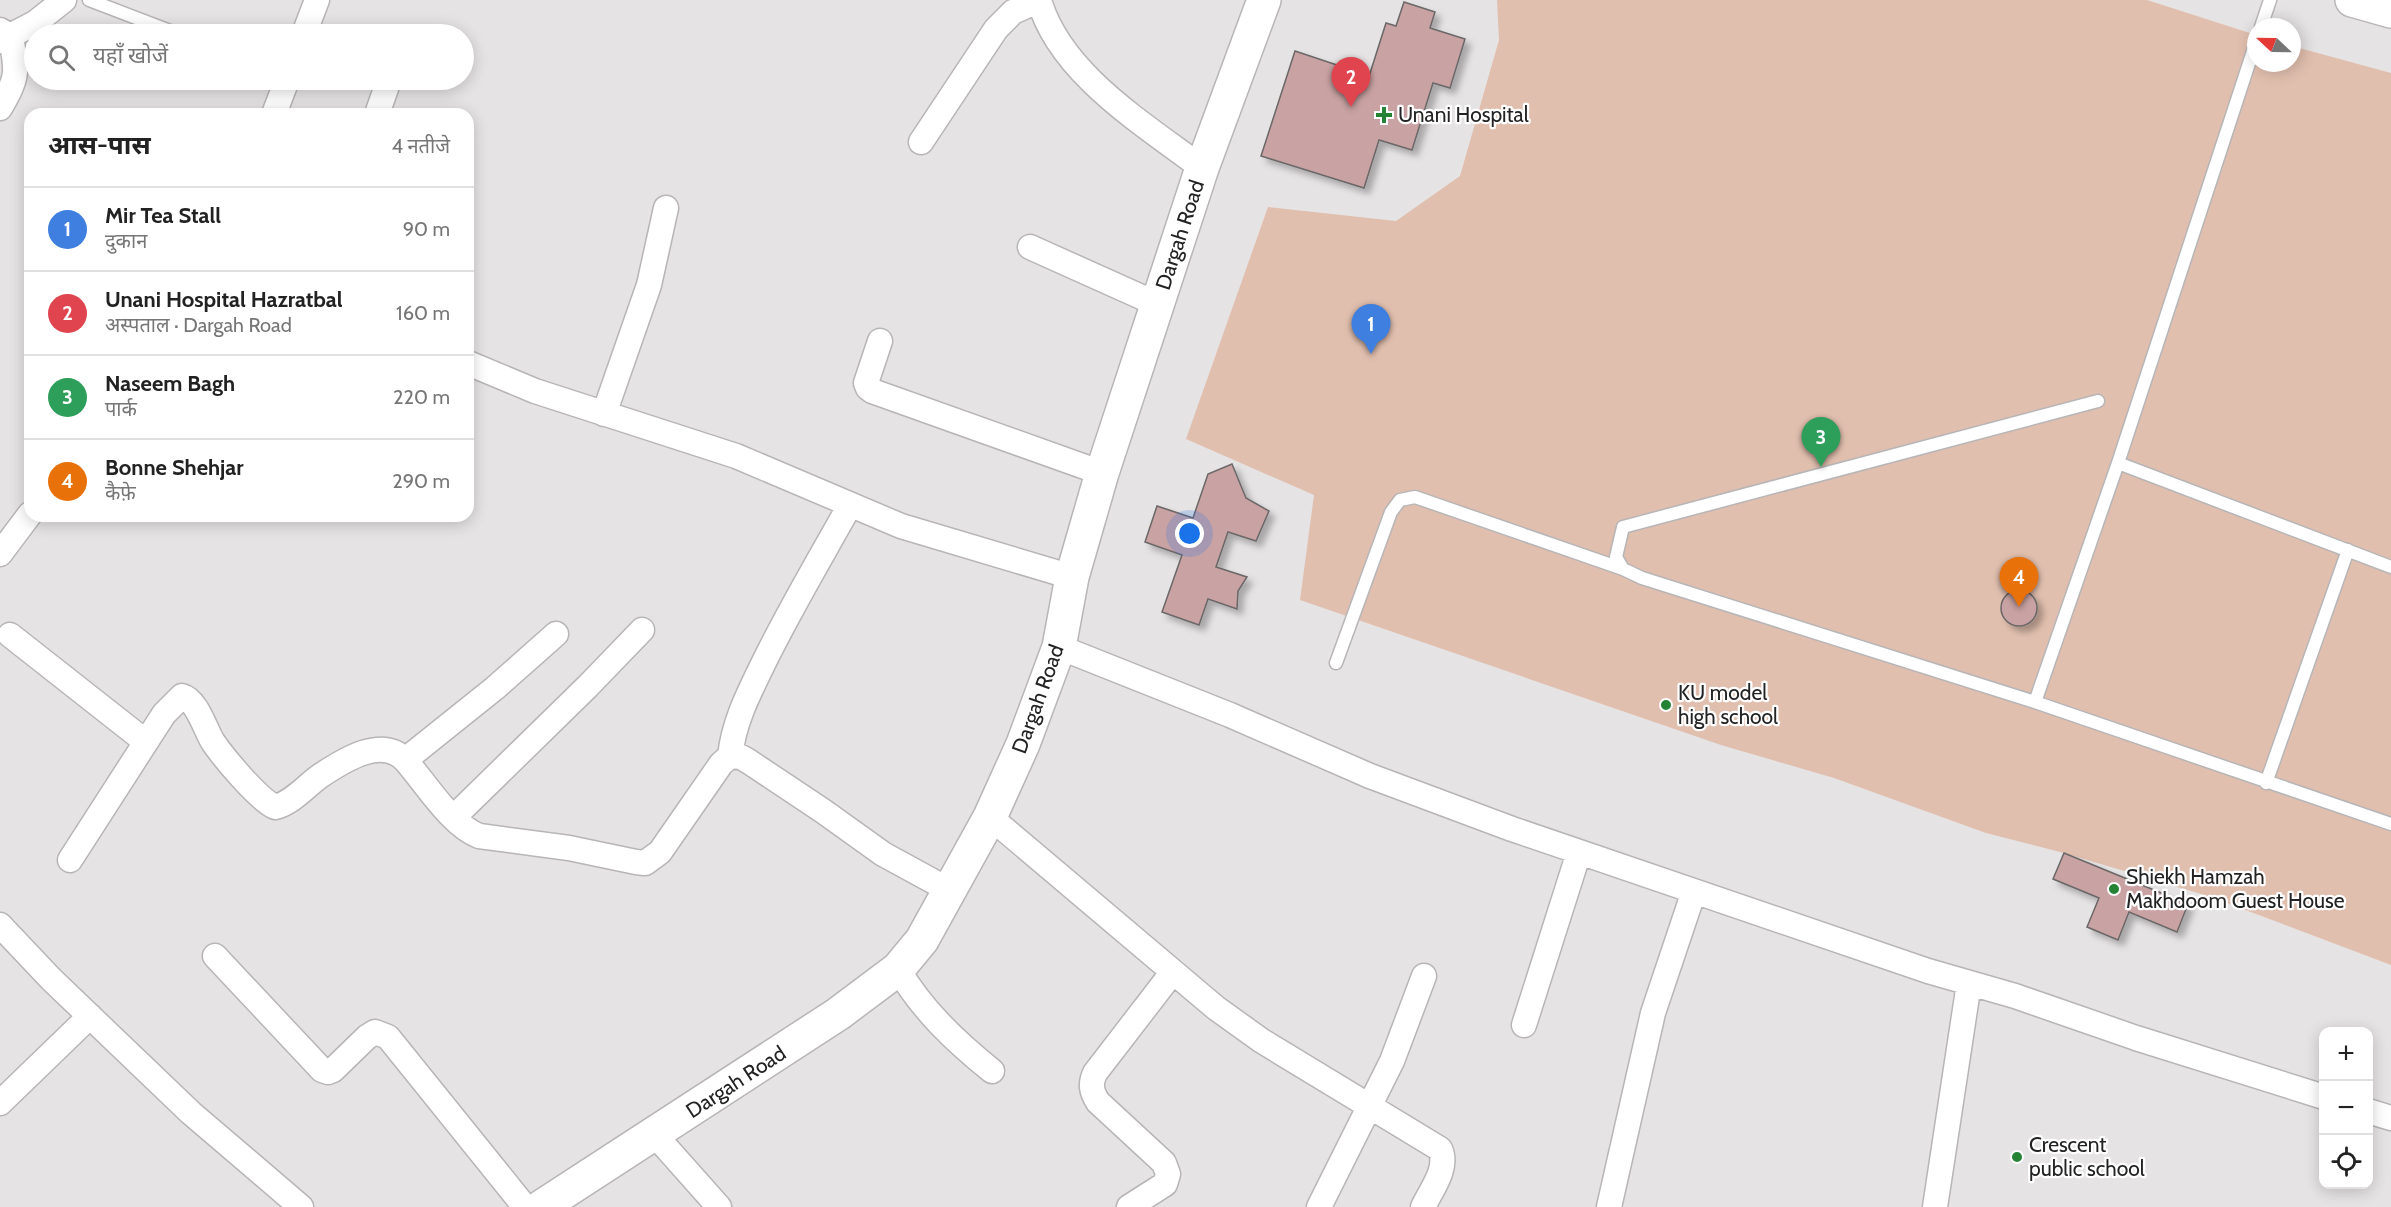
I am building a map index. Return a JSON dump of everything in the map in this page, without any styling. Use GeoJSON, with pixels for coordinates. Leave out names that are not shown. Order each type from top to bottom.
{"type":"FeatureCollection","features":[{"type":"Feature","properties":{"kind":"street"},"geometry":{"type":"LineString","coordinates":[[33,24],[64,0]]}},
{"type":"Feature","properties":{"kind":"street"},"geometry":{"type":"LineString","coordinates":[[308,24],[317,0]]}},
{"type":"Feature","properties":{"kind":"street"},"geometry":{"type":"LineString","coordinates":[[921,142],[996,29],[1013,12],[1039,0],[1046,22],[1063,49],[1087,76],[1118,104],[1202,168]]}},
{"type":"Feature","properties":{"kind":"street","name":"Dargah Road"},"geometry":{"type":"LineString","coordinates":[[542,1207],[838,1014],[898,969],[922,940],[990,817],[1023,744],[1059,647],[1072,577],[1102,473],[1202,168],[1264,0]]}},
{"type":"Feature","properties":{"kind":"street"},"geometry":{"type":"LineString","coordinates":[[2352,0],[2391,11]]}},
{"type":"Feature","properties":{"kind":"street"},"geometry":{"type":"LineString","coordinates":[[0,108],[12,88],[17,69],[4,36],[24,28]]}},
{"type":"Feature","properties":{"kind":"street"},"geometry":{"type":"LineString","coordinates":[[276,108],[283,90]]}},
{"type":"Feature","properties":{"kind":"street"},"geometry":{"type":"LineString","coordinates":[[379,108],[385,90]]}},
{"type":"Feature","properties":{"kind":"street"},"geometry":{"type":"LineString","coordinates":[[604,414],[649,285],[666,208]]}},
{"type":"Feature","properties":{"kind":"street"},"geometry":{"type":"LineString","coordinates":[[1030,247],[1157,304]]}},
{"type":"Feature","properties":{"kind":"street"},"geometry":{"type":"LineString","coordinates":[[880,342],[866,382],[872,391],[1102,473]]}},
{"type":"Feature","properties":{"kind":"street"},"geometry":{"type":"LineString","coordinates":[[474,366],[535,391],[736,456],[901,526],[1072,577]]}},
{"type":"Feature","properties":{"kind":"street"},"geometry":{"type":"LineString","coordinates":[[70,860],[164,714],[178,698],[188,698],[223,755],[261,797],[275,807],[283,805],[320,776],[340,764],[375,749],[384,748],[395,751],[405,760],[454,818],[464,828],[479,836],[569,848],[645,863],[660,852],[720,764],[730,756],[740,712],[774,642],[850,505]]}},
{"type":"Feature","properties":{"kind":"street"},"geometry":{"type":"LineString","coordinates":[[0,554],[24,522]]}},
{"type":"Feature","properties":{"kind":"street"},"geometry":{"type":"LineString","coordinates":[[454,818],[642,630]]}},
{"type":"Feature","properties":{"kind":"street"},"geometry":{"type":"LineString","coordinates":[[405,760],[495,688],[556,634]]}},
{"type":"Feature","properties":{"kind":"street"},"geometry":{"type":"LineString","coordinates":[[10,635],[146,742]]}},
{"type":"Feature","properties":{"kind":"street"},"geometry":{"type":"LineString","coordinates":[[1059,647],[1230,715],[1371,776],[1579,852],[1969,983],[2319,1095]]}},
{"type":"Feature","properties":{"kind":"street"},"geometry":{"type":"LineString","coordinates":[[730,756],[741,757],[748,761],[883,854],[949,890]]}},
{"type":"Feature","properties":{"kind":"street"},"geometry":{"type":"LineString","coordinates":[[990,817],[1172,973],[1262,1041],[1440,1149],[1443,1162],[1423,1207]]}},
{"type":"Feature","properties":{"kind":"street"},"geometry":{"type":"LineString","coordinates":[[1524,1025],[1579,852]]}},
{"type":"Feature","properties":{"kind":"street"},"geometry":{"type":"LineString","coordinates":[[1609,1207],[1653,1013],[1694,891]]}},
{"type":"Feature","properties":{"kind":"street"},"geometry":{"type":"LineString","coordinates":[[0,925],[191,1113],[301,1207]]}},
{"type":"Feature","properties":{"kind":"street"},"geometry":{"type":"LineString","coordinates":[[215,956],[322,1070],[328,1072],[333,1070],[366,1037],[375,1032],[388,1037],[525,1207]]}},
{"type":"Feature","properties":{"kind":"street"},"geometry":{"type":"LineString","coordinates":[[898,969],[911,991],[927,1011],[961,1046],[992,1071]]}},
{"type":"Feature","properties":{"kind":"street"},"geometry":{"type":"LineString","coordinates":[[1129,1207],[1165,1184],[1168,1174],[1164,1163],[1098,1102],[1093,1094],[1091,1083],[1095,1073],[1172,973]]}},
{"type":"Feature","properties":{"kind":"street"},"geometry":{"type":"LineString","coordinates":[[1319,1207],[1392,1061],[1424,976]]}},
{"type":"Feature","properties":{"kind":"street"},"geometry":{"type":"LineString","coordinates":[[1935,1207],[1969,983]]}},
{"type":"Feature","properties":{"kind":"street"},"geometry":{"type":"LineString","coordinates":[[0,1103],[90,1016]]}},
{"type":"Feature","properties":{"kind":"street"},"geometry":{"type":"LineString","coordinates":[[2373,1113],[2391,1118]]}},
{"type":"Feature","properties":{"kind":"street"},"geometry":{"type":"LineString","coordinates":[[655,1135],[719,1207]]}},
{"type":"Feature","properties":{"kind":"lane"},"geometry":{"type":"LineString","coordinates":[[89,0],[152,24]]}},
{"type":"Feature","properties":{"kind":"lane"},"geometry":{"type":"LineString","coordinates":[[2264,18],[2270,0]]}},
{"type":"Feature","properties":{"kind":"lane"},"geometry":{"type":"LineString","coordinates":[[2035,702],[2118,463],[2247,69]]}},
{"type":"Feature","properties":{"kind":"lane"},"geometry":{"type":"LineString","coordinates":[[1623,569],[1616,556],[1623,527],[2098,401]]}},
{"type":"Feature","properties":{"kind":"lane"},"geometry":{"type":"LineString","coordinates":[[2118,463],[2391,567]]}},
{"type":"Feature","properties":{"kind":"lane"},"geometry":{"type":"LineString","coordinates":[[1336,663],[1391,512],[1400,500],[1415,498],[1623,569],[1642,579],[2035,702],[2391,824]]}},
{"type":"Feature","properties":{"kind":"lane"},"geometry":{"type":"LineString","coordinates":[[2266,783],[2348,550]]}},
{"type":"Feature","properties":{"kind":"shaded area"},"geometry":{"type":"Polygon","coordinates":[[[1497,0],[2147,0],[2247,32],[2247,72],[2301,72],[2301,48],[2391,73],[2391,965],[2211,897],[2064,853],[1986,833],[1834,778],[1721,745],[1300,600],[1314,495],[1186,439],[1268,207],[1396,221],[1460,176],[1499,40],[1497,0]]]}},
{"type":"Feature","properties":{"kind":"building"},"geometry":{"type":"Polygon","coordinates":[[[1404,2],[1435,12],[1430,28],[1465,39],[1450,88],[1433,83],[1412,150],[1379,140],[1364,188],[1261,156],[1295,51],[1337,65],[1333,79],[1365,89],[1386,23],[1396,26],[1404,2]]]}},
{"type":"Feature","properties":{"kind":"building"},"geometry":{"type":"Polygon","coordinates":[[[1232,464],[1246,498],[1269,511],[1256,541],[1228,532],[1216,567],[1247,577],[1238,591],[1237,609],[1208,599],[1199,625],[1162,612],[1182,555],[1145,542],[1157,506],[1193,518],[1208,474],[1232,464]]]}},
{"type":"Feature","properties":{"kind":"building"},"geometry":{"type":"Polygon","coordinates":[[[2019,590],[2032,595],[2037,608],[2032,621],[2019,626],[2006,621],[2001,608],[2006,595],[2019,590]]]}},
{"type":"Feature","properties":{"kind":"building","name":"Shiekh Hamzah Makhdoom Guest House"},"geometry":{"type":"Polygon","coordinates":[[[2064,853],[2188,904],[2177,932],[2129,912],[2118,940],[2087,927],[2099,898],[2053,879],[2064,853]]]}},
{"type":"Feature","properties":{"kind":"place","name":"Unani Hospital Hazratbal"},"geometry":{"type":"Point","coordinates":[1351,107]}},
{"type":"Feature","properties":{"kind":"place","name":"Unani Hospital"},"geometry":{"type":"Point","coordinates":[1384,115]}},
{"type":"Feature","properties":{"kind":"place","name":"Mir Tea Stall"},"geometry":{"type":"Point","coordinates":[1371,354]}},
{"type":"Feature","properties":{"kind":"place","name":"Naseem Bagh"},"geometry":{"type":"Point","coordinates":[1821,467]}},
{"type":"Feature","properties":{"kind":"place","name":"Bonne Shehjar"},"geometry":{"type":"Point","coordinates":[2019,607]}},
{"type":"Feature","properties":{"kind":"place","name":"KU model high school"},"geometry":{"type":"Point","coordinates":[1666,705]}},
{"type":"Feature","properties":{"kind":"place","name":"Shiekh Hamzah Makhdoom Guest House"},"geometry":{"type":"Point","coordinates":[2114,889]}},
{"type":"Feature","properties":{"kind":"place","name":"Crescent public school"},"geometry":{"type":"Point","coordinates":[2017,1157]}}]}
